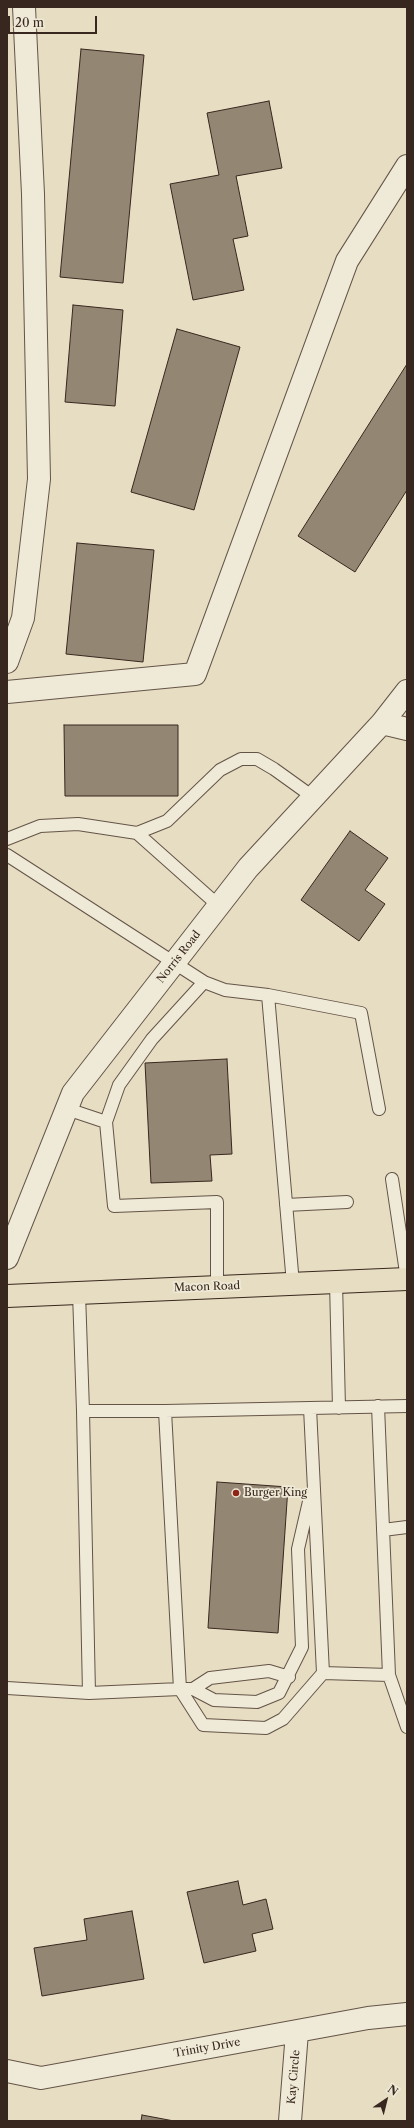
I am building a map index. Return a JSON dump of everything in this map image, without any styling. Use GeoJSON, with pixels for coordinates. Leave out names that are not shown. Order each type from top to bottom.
{"type":"FeatureCollection","features":[{"type":"Feature","properties":{"kind":"main road","name":"Macon Road"},"geometry":{"type":"LineString","coordinates":[[7,1296],[407,1279]]}},
{"type":"Feature","properties":{"kind":"street"},"geometry":{"type":"LineString","coordinates":[[7,662],[23,618],[38,478],[33,194],[24,7]]}},
{"type":"Feature","properties":{"kind":"street"},"geometry":{"type":"LineString","coordinates":[[7,692],[195,674],[347,261],[407,166]]}},
{"type":"Feature","properties":{"kind":"street","name":"Norris Road"},"geometry":{"type":"LineString","coordinates":[[7,1258],[73,1093],[248,868],[382,723],[407,691]]}},
{"type":"Feature","properties":{"kind":"street"},"geometry":{"type":"LineString","coordinates":[[382,723],[407,729]]}},
{"type":"Feature","properties":{"kind":"street","name":"Trinity Drive"},"geometry":{"type":"LineString","coordinates":[[7,2071],[41,2078],[368,2018],[407,2014]]}},
{"type":"Feature","properties":{"kind":"street","name":"Kay Circle"},"geometry":{"type":"LineString","coordinates":[[290,2121],[297,2032]]}},
{"type":"Feature","properties":{"kind":"lane"},"geometry":{"type":"LineString","coordinates":[[7,839],[40,826],[78,824],[137,833],[167,822],[220,770],[241,759],[257,759],[274,769],[313,798]]}},
{"type":"Feature","properties":{"kind":"lane"},"geometry":{"type":"LineString","coordinates":[[137,833],[219,906]]}},
{"type":"Feature","properties":{"kind":"lane"},"geometry":{"type":"LineString","coordinates":[[7,855],[204,982],[225,990],[268,995],[361,1013],[380,1108]]}},
{"type":"Feature","properties":{"kind":"lane"},"geometry":{"type":"LineString","coordinates":[[204,982],[152,1039],[119,1085],[106,1122],[114,1206],[218,1202],[217,1287]]}},
{"type":"Feature","properties":{"kind":"lane"},"geometry":{"type":"LineString","coordinates":[[268,995],[293,1284]]}},
{"type":"Feature","properties":{"kind":"lane"},"geometry":{"type":"LineString","coordinates":[[67,1109],[106,1122]]}},
{"type":"Feature","properties":{"kind":"lane"},"geometry":{"type":"LineString","coordinates":[[392,1179],[407,1279]]}},
{"type":"Feature","properties":{"kind":"lane"},"geometry":{"type":"LineString","coordinates":[[286,1205],[347,1202]]}},
{"type":"Feature","properties":{"kind":"lane"},"geometry":{"type":"LineString","coordinates":[[336,1282],[339,1408]]}},
{"type":"Feature","properties":{"kind":"lane"},"geometry":{"type":"LineString","coordinates":[[79,1292],[89,1693]]}},
{"type":"Feature","properties":{"kind":"lane"},"geometry":{"type":"LineString","coordinates":[[378,1406],[389,1675],[407,1727]]}},
{"type":"Feature","properties":{"kind":"lane"},"geometry":{"type":"LineString","coordinates":[[83,1411],[165,1411],[407,1406]]}},
{"type":"Feature","properties":{"kind":"lane"},"geometry":{"type":"LineString","coordinates":[[165,1411],[180,1689],[203,1725],[266,1728],[283,1719],[323,1674],[310,1408]]}},
{"type":"Feature","properties":{"kind":"lane"},"geometry":{"type":"LineString","coordinates":[[7,1688],[89,1693],[193,1689],[214,1700],[257,1702],[279,1693],[289,1676],[302,1647],[298,1549],[314,1483]]}},
{"type":"Feature","properties":{"kind":"lane"},"geometry":{"type":"LineString","coordinates":[[383,1530],[407,1528]]}},
{"type":"Feature","properties":{"kind":"lane"},"geometry":{"type":"LineString","coordinates":[[193,1689],[210,1678],[268,1671],[289,1676]]}},
{"type":"Feature","properties":{"kind":"lane"},"geometry":{"type":"LineString","coordinates":[[323,1674],[389,1675]]}},
{"type":"Feature","properties":{"kind":"building"},"geometry":{"type":"Polygon","coordinates":[[[81,49],[144,55],[123,283],[60,277],[81,49]]]}},
{"type":"Feature","properties":{"kind":"building"},"geometry":{"type":"Polygon","coordinates":[[[269,101],[282,168],[236,176],[248,236],[233,239],[244,290],[193,300],[170,184],[219,175],[207,113],[269,101]]]}},
{"type":"Feature","properties":{"kind":"building"},"geometry":{"type":"Polygon","coordinates":[[[73,305],[123,310],[115,406],[65,402],[73,305]]]}},
{"type":"Feature","properties":{"kind":"building"},"geometry":{"type":"Polygon","coordinates":[[[177,329],[240,347],[194,510],[131,492],[177,329]]]}},
{"type":"Feature","properties":{"kind":"building"},"geometry":{"type":"Polygon","coordinates":[[[407,364],[407,490],[355,572],[298,536],[407,364]]]}},
{"type":"Feature","properties":{"kind":"building"},"geometry":{"type":"Polygon","coordinates":[[[77,543],[154,550],[143,662],[66,654],[77,543]]]}},
{"type":"Feature","properties":{"kind":"building"},"geometry":{"type":"Polygon","coordinates":[[[64,725],[178,725],[178,796],[65,796],[64,725]]]}},
{"type":"Feature","properties":{"kind":"building"},"geometry":{"type":"Polygon","coordinates":[[[350,831],[388,858],[365,890],[385,904],[359,941],[301,900],[350,831]]]}},
{"type":"Feature","properties":{"kind":"building"},"geometry":{"type":"Polygon","coordinates":[[[227,1059],[232,1154],[210,1155],[212,1181],[151,1183],[145,1063],[227,1059]]]}},
{"type":"Feature","properties":{"kind":"building"},"geometry":{"type":"Polygon","coordinates":[[[217,1482],[288,1487],[278,1633],[208,1628],[217,1482]]]}},
{"type":"Feature","properties":{"kind":"building"},"geometry":{"type":"Polygon","coordinates":[[[238,1881],[243,1905],[266,1899],[273,1929],[252,1934],[256,1951],[204,1963],[187,1892],[238,1881]]]}},
{"type":"Feature","properties":{"kind":"building"},"geometry":{"type":"Polygon","coordinates":[[[132,1911],[144,1979],[42,1996],[34,1948],[87,1940],[84,1919],[132,1911]]]}},
{"type":"Feature","properties":{"kind":"building"},"geometry":{"type":"Polygon","coordinates":[[[142,2115],[174,2121],[141,2121],[142,2115]]]}},
{"type":"Feature","properties":{"kind":"place","name":"Burger King"},"geometry":{"type":"Point","coordinates":[236,1493]}}]}
